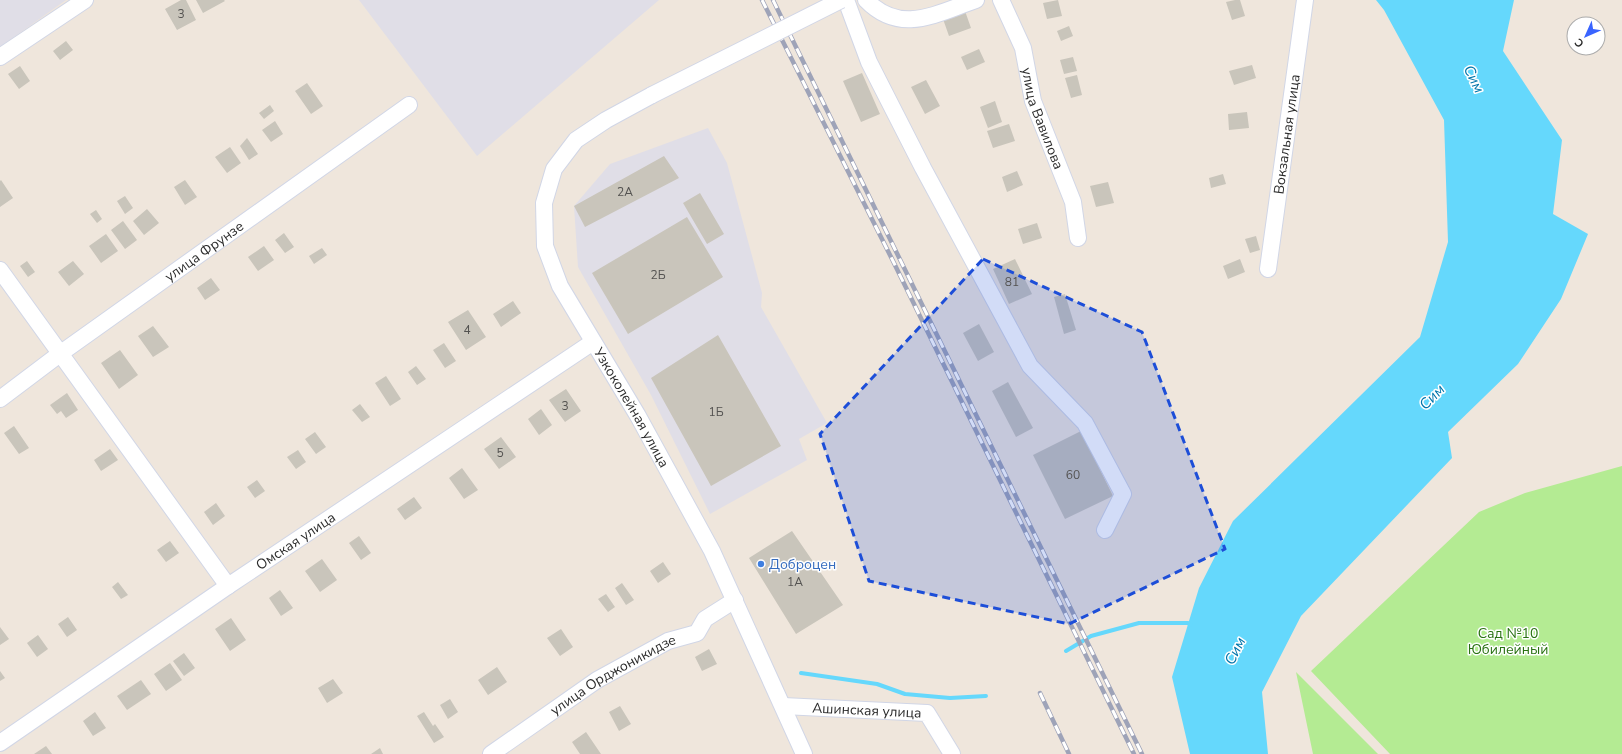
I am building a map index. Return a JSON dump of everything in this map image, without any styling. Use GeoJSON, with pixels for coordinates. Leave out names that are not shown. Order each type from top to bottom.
{"type":"FeatureCollection","features":[{"type":"Feature","properties":{"kind":"street"},"geometry":{"type":"LineString","coordinates":[[0,57],[85,0]]}},
{"type":"Feature","properties":{"kind":"street","name":"Узкоколейная улица"},"geometry":{"type":"LineString","coordinates":[[804,754],[712,551],[645,430],[560,286],[545,246],[544,203],[554,169],[576,140],[606,120],[652,95],[841,0]]}},
{"type":"Feature","properties":{"kind":"street"},"geometry":{"type":"LineString","coordinates":[[846,0],[869,62],[923,168],[1030,366],[1085,423],[1123,494],[1105,530]]}},
{"type":"Feature","properties":{"kind":"street"},"geometry":{"type":"LineString","coordinates":[[866,0],[875,9],[896,20],[916,20],[976,0]]}},
{"type":"Feature","properties":{"kind":"street","name":"улица Вавилова"},"geometry":{"type":"LineString","coordinates":[[1001,0],[1024,48],[1033,101],[1073,202],[1078,238]]}},
{"type":"Feature","properties":{"kind":"street","name":"Вокзальная улица"},"geometry":{"type":"LineString","coordinates":[[1268,269],[1305,0]]}},
{"type":"Feature","properties":{"kind":"street","name":"улица Фрунзе"},"geometry":{"type":"LineString","coordinates":[[0,399],[61,352],[409,105]]}},
{"type":"Feature","properties":{"kind":"street"},"geometry":{"type":"LineString","coordinates":[[0,270],[61,352],[228,586]]}},
{"type":"Feature","properties":{"kind":"street","name":"Омская улица"},"geometry":{"type":"LineString","coordinates":[[0,743],[228,586],[593,342]]}},
{"type":"Feature","properties":{"kind":"street","name":"улица Орджоникидзе"},"geometry":{"type":"LineString","coordinates":[[491,754],[597,680],[668,641],[697,633],[705,619],[735,600]]}},
{"type":"Feature","properties":{"kind":"street","name":"Ашинская улица"},"geometry":{"type":"LineString","coordinates":[[783,706],[927,713],[952,754]]}},
{"type":"Feature","properties":{"kind":"highlighted area"},"geometry":{"type":"Polygon","coordinates":[[[983,259],[1142,332],[1225,549],[1069,624],[869,581],[820,434],[983,259]]]}},
{"type":"Feature","properties":{"kind":"shaded area"},"geometry":{"type":"Polygon","coordinates":[[[0,0],[66,0],[0,47],[0,0]]]}},
{"type":"Feature","properties":{"kind":"shaded area"},"geometry":{"type":"Polygon","coordinates":[[[359,0],[659,0],[477,156],[359,0]]]}},
{"type":"Feature","properties":{"kind":"shaded area"},"geometry":{"type":"Polygon","coordinates":[[[708,128],[727,163],[762,293],[761,307],[827,423],[799,439],[807,460],[710,514],[651,395],[578,267],[574,206],[610,164],[708,128]]]}},
{"type":"Feature","properties":{"kind":"green space","name":"Сад №10 Юбилейный"},"geometry":{"type":"Polygon","coordinates":[[[1622,466],[1622,754],[1390,754],[1311,671],[1479,512],[1525,493],[1622,466]]]}},
{"type":"Feature","properties":{"kind":"green space"},"geometry":{"type":"Polygon","coordinates":[[[1296,672],[1378,754],[1313,754],[1296,672]]]}},
{"type":"Feature","properties":{"kind":"water","name":"Сим"},"geometry":{"type":"Polygon","coordinates":[[[1376,0],[1514,0],[1503,51],[1562,140],[1553,214],[1588,234],[1561,299],[1518,364],[1448,432],[1452,458],[1301,616],[1262,692],[1268,754],[1190,754],[1172,677],[1199,588],[1233,521],[1420,337],[1448,242],[1444,120],[1384,10],[1376,0]]]}},
{"type":"Feature","properties":{"kind":"building"},"geometry":{"type":"Polygon","coordinates":[[[181,0],[186,0],[196,20],[177,30],[165,9],[181,0]]]}},
{"type":"Feature","properties":{"kind":"building"},"geometry":{"type":"Polygon","coordinates":[[[196,0],[224,0],[225,1],[203,13],[196,0]]]}},
{"type":"Feature","properties":{"kind":"building"},"geometry":{"type":"Polygon","coordinates":[[[1058,0],[1062,16],[1047,19],[1043,3],[1058,0]]]}},
{"type":"Feature","properties":{"kind":"building"},"geometry":{"type":"Polygon","coordinates":[[[1240,0],[1245,16],[1232,20],[1226,2],[1240,0]]]}},
{"type":"Feature","properties":{"kind":"building"},"geometry":{"type":"Polygon","coordinates":[[[965,11],[971,28],[949,36],[943,19],[965,11]]]}},
{"type":"Feature","properties":{"kind":"building"},"geometry":{"type":"Polygon","coordinates":[[[1069,26],[1073,36],[1061,41],[1057,31],[1069,26]]]}},
{"type":"Feature","properties":{"kind":"building"},"geometry":{"type":"Polygon","coordinates":[[[66,41],[73,50],[60,60],[53,51],[66,41]]]}},
{"type":"Feature","properties":{"kind":"building"},"geometry":{"type":"Polygon","coordinates":[[[979,49],[985,62],[967,70],[961,57],[979,49]]]}},
{"type":"Feature","properties":{"kind":"building"},"geometry":{"type":"Polygon","coordinates":[[[1073,57],[1077,71],[1064,74],[1060,60],[1073,57]]]}},
{"type":"Feature","properties":{"kind":"building"},"geometry":{"type":"Polygon","coordinates":[[[1252,65],[1256,78],[1234,85],[1229,71],[1252,65]]]}},
{"type":"Feature","properties":{"kind":"building"},"geometry":{"type":"Polygon","coordinates":[[[20,66],[30,81],[19,89],[8,74],[20,66]]]}},
{"type":"Feature","properties":{"kind":"building"},"geometry":{"type":"Polygon","coordinates":[[[862,73],[880,114],[861,122],[843,81],[862,73]]]}},
{"type":"Feature","properties":{"kind":"building"},"geometry":{"type":"Polygon","coordinates":[[[1077,75],[1082,95],[1071,98],[1065,78],[1077,75]]]}},
{"type":"Feature","properties":{"kind":"building"},"geometry":{"type":"Polygon","coordinates":[[[926,80],[940,106],[925,114],[911,87],[926,80]]]}},
{"type":"Feature","properties":{"kind":"building"},"geometry":{"type":"Polygon","coordinates":[[[307,83],[323,106],[311,114],[295,91],[307,83]]]}},
{"type":"Feature","properties":{"kind":"building"},"geometry":{"type":"Polygon","coordinates":[[[995,101],[1002,122],[988,128],[980,107],[995,101]]]}},
{"type":"Feature","properties":{"kind":"building"},"geometry":{"type":"Polygon","coordinates":[[[270,105],[274,111],[264,119],[259,113],[270,105]]]}},
{"type":"Feature","properties":{"kind":"building"},"geometry":{"type":"Polygon","coordinates":[[[1247,112],[1249,128],[1229,130],[1228,114],[1247,112]]]}},
{"type":"Feature","properties":{"kind":"building"},"geometry":{"type":"Polygon","coordinates":[[[275,121],[283,134],[271,142],[262,130],[275,121]]]}},
{"type":"Feature","properties":{"kind":"building"},"geometry":{"type":"Polygon","coordinates":[[[1009,124],[1015,141],[993,148],[987,131],[1009,124]]]}},
{"type":"Feature","properties":{"kind":"building"},"geometry":{"type":"Polygon","coordinates":[[[247,138],[258,154],[249,160],[240,146],[247,138]]]}},
{"type":"Feature","properties":{"kind":"building"},"geometry":{"type":"Polygon","coordinates":[[[230,147],[241,163],[227,173],[215,157],[230,147]]]}},
{"type":"Feature","properties":{"kind":"building"},"geometry":{"type":"Polygon","coordinates":[[[664,156],[679,178],[585,227],[574,206],[664,156]]]}},
{"type":"Feature","properties":{"kind":"building"},"geometry":{"type":"Polygon","coordinates":[[[1017,171],[1023,185],[1007,192],[1002,177],[1017,171]]]}},
{"type":"Feature","properties":{"kind":"building"},"geometry":{"type":"Polygon","coordinates":[[[1223,174],[1226,184],[1211,188],[1209,178],[1223,174]]]}},
{"type":"Feature","properties":{"kind":"building"},"geometry":{"type":"Polygon","coordinates":[[[1,180],[13,198],[0,207],[0,181],[1,180]]]}},
{"type":"Feature","properties":{"kind":"building"},"geometry":{"type":"Polygon","coordinates":[[[185,180],[197,197],[185,205],[174,187],[185,180]]]}},
{"type":"Feature","properties":{"kind":"building"},"geometry":{"type":"Polygon","coordinates":[[[1108,182],[1114,203],[1096,207],[1090,186],[1108,182]]]}},
{"type":"Feature","properties":{"kind":"building"},"geometry":{"type":"Polygon","coordinates":[[[700,193],[724,234],[707,244],[683,203],[700,193]]]}},
{"type":"Feature","properties":{"kind":"building"},"geometry":{"type":"Polygon","coordinates":[[[125,196],[133,208],[125,214],[117,201],[125,196]]]}},
{"type":"Feature","properties":{"kind":"building"},"geometry":{"type":"Polygon","coordinates":[[[147,209],[159,223],[144,235],[133,221],[147,209]]]}},
{"type":"Feature","properties":{"kind":"building"},"geometry":{"type":"Polygon","coordinates":[[[96,210],[102,219],[97,223],[90,214],[96,210]]]}},
{"type":"Feature","properties":{"kind":"building"},"geometry":{"type":"Polygon","coordinates":[[[687,217],[723,277],[628,334],[592,273],[687,217]]]}},
{"type":"Feature","properties":{"kind":"building"},"geometry":{"type":"Polygon","coordinates":[[[123,221],[137,240],[125,249],[111,230],[123,221]]]}},
{"type":"Feature","properties":{"kind":"building"},"geometry":{"type":"Polygon","coordinates":[[[1037,223],[1042,238],[1023,244],[1018,229],[1037,223]]]}},
{"type":"Feature","properties":{"kind":"building"},"geometry":{"type":"Polygon","coordinates":[[[284,233],[294,247],[285,253],[275,240],[284,233]]]}},
{"type":"Feature","properties":{"kind":"building"},"geometry":{"type":"Polygon","coordinates":[[[106,234],[118,251],[101,263],[89,246],[106,234]]]}},
{"type":"Feature","properties":{"kind":"building"},"geometry":{"type":"Polygon","coordinates":[[[1256,236],[1260,250],[1250,253],[1245,239],[1256,236]]]}},
{"type":"Feature","properties":{"kind":"building"},"geometry":{"type":"Polygon","coordinates":[[[264,246],[274,260],[258,271],[248,257],[264,246]]]}},
{"type":"Feature","properties":{"kind":"building"},"geometry":{"type":"Polygon","coordinates":[[[322,248],[327,255],[314,264],[309,256],[322,248]]]}},
{"type":"Feature","properties":{"kind":"building"},"geometry":{"type":"Polygon","coordinates":[[[1015,259],[1032,294],[1009,304],[993,269],[1015,259]]]}},
{"type":"Feature","properties":{"kind":"building"},"geometry":{"type":"Polygon","coordinates":[[[1240,259],[1245,272],[1228,279],[1223,266],[1240,259]]]}},
{"type":"Feature","properties":{"kind":"building"},"geometry":{"type":"Polygon","coordinates":[[[27,261],[35,272],[28,277],[20,266],[27,261]]]}},
{"type":"Feature","properties":{"kind":"building"},"geometry":{"type":"Polygon","coordinates":[[[73,261],[84,274],[69,286],[58,272],[73,261]]]}},
{"type":"Feature","properties":{"kind":"building"},"geometry":{"type":"Polygon","coordinates":[[[211,278],[220,290],[205,300],[197,288],[211,278]]]}},
{"type":"Feature","properties":{"kind":"building"},"geometry":{"type":"Polygon","coordinates":[[[1065,294],[1076,330],[1064,334],[1054,297],[1065,294]]]}},
{"type":"Feature","properties":{"kind":"building"},"geometry":{"type":"Polygon","coordinates":[[[513,301],[521,313],[501,327],[493,314],[513,301]]]}},
{"type":"Feature","properties":{"kind":"building"},"geometry":{"type":"Polygon","coordinates":[[[468,310],[486,337],[466,350],[448,322],[468,310]]]}},
{"type":"Feature","properties":{"kind":"building"},"geometry":{"type":"Polygon","coordinates":[[[979,324],[994,352],[978,361],[963,333],[979,324]]]}},
{"type":"Feature","properties":{"kind":"building"},"geometry":{"type":"Polygon","coordinates":[[[153,326],[169,347],[153,357],[138,336],[153,326]]]}},
{"type":"Feature","properties":{"kind":"building"},"geometry":{"type":"Polygon","coordinates":[[[718,335],[781,446],[711,486],[651,378],[718,335]]]}},
{"type":"Feature","properties":{"kind":"building"},"geometry":{"type":"Polygon","coordinates":[[[444,343],[456,361],[445,368],[433,350],[444,343]]]}},
{"type":"Feature","properties":{"kind":"building"},"geometry":{"type":"Polygon","coordinates":[[[120,350],[138,375],[119,389],[101,363],[120,350]]]}},
{"type":"Feature","properties":{"kind":"building"},"geometry":{"type":"Polygon","coordinates":[[[416,366],[426,379],[417,385],[408,372],[416,366]]]}},
{"type":"Feature","properties":{"kind":"building"},"geometry":{"type":"Polygon","coordinates":[[[386,376],[401,399],[390,406],[375,383],[386,376]]]}},
{"type":"Feature","properties":{"kind":"building"},"geometry":{"type":"Polygon","coordinates":[[[1008,382],[1033,428],[1016,437],[992,391],[1008,382]]]}},
{"type":"Feature","properties":{"kind":"building"},"geometry":{"type":"Polygon","coordinates":[[[566,389],[581,411],[565,422],[549,400],[566,389]]]}},
{"type":"Feature","properties":{"kind":"building"},"geometry":{"type":"Polygon","coordinates":[[[67,393],[78,410],[66,418],[61,411],[57,414],[50,405],[67,393]]]}},
{"type":"Feature","properties":{"kind":"building"},"geometry":{"type":"Polygon","coordinates":[[[360,404],[370,417],[362,422],[352,410],[360,404]]]}},
{"type":"Feature","properties":{"kind":"building"},"geometry":{"type":"Polygon","coordinates":[[[541,409],[552,425],[539,435],[528,419],[541,409]]]}},
{"type":"Feature","properties":{"kind":"building"},"geometry":{"type":"Polygon","coordinates":[[[14,426],[29,448],[19,454],[4,433],[14,426]]]}},
{"type":"Feature","properties":{"kind":"building"},"geometry":{"type":"Polygon","coordinates":[[[1081,431],[1113,496],[1065,519],[1033,455],[1081,431]]]}},
{"type":"Feature","properties":{"kind":"building"},"geometry":{"type":"Polygon","coordinates":[[[315,432],[326,447],[316,454],[305,439],[315,432]]]}},
{"type":"Feature","properties":{"kind":"building"},"geometry":{"type":"Polygon","coordinates":[[[501,437],[516,457],[499,469],[484,449],[501,437]]]}},
{"type":"Feature","properties":{"kind":"building"},"geometry":{"type":"Polygon","coordinates":[[[110,449],[118,460],[101,471],[94,460],[110,449]]]}},
{"type":"Feature","properties":{"kind":"building"},"geometry":{"type":"Polygon","coordinates":[[[298,450],[306,462],[296,469],[287,457],[298,450]]]}},
{"type":"Feature","properties":{"kind":"building"},"geometry":{"type":"Polygon","coordinates":[[[462,468],[478,490],[464,499],[449,478],[462,468]]]}},
{"type":"Feature","properties":{"kind":"building"},"geometry":{"type":"Polygon","coordinates":[[[257,480],[265,491],[255,498],[247,487],[257,480]]]}},
{"type":"Feature","properties":{"kind":"building"},"geometry":{"type":"Polygon","coordinates":[[[414,497],[422,508],[405,520],[397,509],[414,497]]]}},
{"type":"Feature","properties":{"kind":"building"},"geometry":{"type":"Polygon","coordinates":[[[216,503],[225,516],[213,525],[204,512],[216,503]]]}},
{"type":"Feature","properties":{"kind":"building"},"geometry":{"type":"Polygon","coordinates":[[[792,531],[843,605],[796,634],[749,558],[792,531]]]}},
{"type":"Feature","properties":{"kind":"building"},"geometry":{"type":"Polygon","coordinates":[[[359,536],[371,553],[361,560],[349,543],[359,536]]]}},
{"type":"Feature","properties":{"kind":"building"},"geometry":{"type":"Polygon","coordinates":[[[170,541],[179,553],[166,562],[157,550],[170,541]]]}},
{"type":"Feature","properties":{"kind":"building"},"geometry":{"type":"Polygon","coordinates":[[[322,559],[337,580],[320,592],[305,571],[322,559]]]}},
{"type":"Feature","properties":{"kind":"building"},"geometry":{"type":"Polygon","coordinates":[[[663,562],[671,574],[658,583],[650,571],[663,562]]]}},
{"type":"Feature","properties":{"kind":"building"},"geometry":{"type":"Polygon","coordinates":[[[118,582],[128,595],[121,599],[112,587],[118,582]]]}},
{"type":"Feature","properties":{"kind":"building"},"geometry":{"type":"Polygon","coordinates":[[[622,583],[634,600],[626,605],[615,588],[622,583]]]}},
{"type":"Feature","properties":{"kind":"building"},"geometry":{"type":"Polygon","coordinates":[[[280,590],[293,608],[281,616],[269,598],[280,590]]]}},
{"type":"Feature","properties":{"kind":"building"},"geometry":{"type":"Polygon","coordinates":[[[606,594],[615,607],[608,612],[598,599],[606,594]]]}},
{"type":"Feature","properties":{"kind":"building"},"geometry":{"type":"Polygon","coordinates":[[[68,617],[77,630],[67,637],[58,624],[68,617]]]}},
{"type":"Feature","properties":{"kind":"building"},"geometry":{"type":"Polygon","coordinates":[[[231,618],[246,640],[230,651],[215,629],[231,618]]]}},
{"type":"Feature","properties":{"kind":"building"},"geometry":{"type":"Polygon","coordinates":[[[0,627],[9,639],[0,645],[0,627]]]}},
{"type":"Feature","properties":{"kind":"building"},"geometry":{"type":"Polygon","coordinates":[[[561,629],[573,647],[560,656],[547,638],[561,629]]]}},
{"type":"Feature","properties":{"kind":"building"},"geometry":{"type":"Polygon","coordinates":[[[38,635],[48,649],[37,657],[27,643],[38,635]]]}},
{"type":"Feature","properties":{"kind":"building"},"geometry":{"type":"Polygon","coordinates":[[[709,649],[717,664],[702,671],[695,657],[709,649]]]}},
{"type":"Feature","properties":{"kind":"building"},"geometry":{"type":"Polygon","coordinates":[[[184,653],[195,668],[184,676],[173,661],[184,653]]]}},
{"type":"Feature","properties":{"kind":"building"},"geometry":{"type":"Polygon","coordinates":[[[170,663],[182,680],[166,691],[154,674],[170,663]]]}},
{"type":"Feature","properties":{"kind":"building"},"geometry":{"type":"Polygon","coordinates":[[[497,667],[507,682],[488,695],[478,680],[497,667]]]}},
{"type":"Feature","properties":{"kind":"building"},"geometry":{"type":"Polygon","coordinates":[[[0,671],[5,678],[0,681],[0,671]]]}},
{"type":"Feature","properties":{"kind":"building"},"geometry":{"type":"Polygon","coordinates":[[[333,679],[343,693],[327,703],[318,688],[333,679]]]}},
{"type":"Feature","properties":{"kind":"building"},"geometry":{"type":"Polygon","coordinates":[[[141,680],[151,694],[127,710],[117,696],[141,680]]]}},
{"type":"Feature","properties":{"kind":"building"},"geometry":{"type":"Polygon","coordinates":[[[450,699],[458,712],[448,719],[440,705],[450,699]]]}},
{"type":"Feature","properties":{"kind":"building"},"geometry":{"type":"Polygon","coordinates":[[[620,706],[631,724],[619,731],[609,712],[620,706]]]}},
{"type":"Feature","properties":{"kind":"building"},"geometry":{"type":"Polygon","coordinates":[[[95,712],[106,728],[93,736],[83,721],[95,712]]]}},
{"type":"Feature","properties":{"kind":"building"},"geometry":{"type":"Polygon","coordinates":[[[424,712],[433,726],[435,724],[444,737],[434,743],[417,716],[424,712]]]}},
{"type":"Feature","properties":{"kind":"building"},"geometry":{"type":"Polygon","coordinates":[[[586,732],[601,754],[580,754],[572,742],[586,732]]]}},
{"type":"Feature","properties":{"kind":"building"},"geometry":{"type":"Polygon","coordinates":[[[46,746],[52,754],[34,754],[46,746]]]}},
{"type":"Feature","properties":{"kind":"building"},"geometry":{"type":"Polygon","coordinates":[[[380,748],[383,754],[371,754],[380,748]]]}},
{"type":"Feature","properties":{"kind":"waterway"},"geometry":{"type":"LineString","coordinates":[[1066,651],[1091,636],[1139,623],[1188,623],[1191,625]]}},
{"type":"Feature","properties":{"kind":"waterway"},"geometry":{"type":"LineString","coordinates":[[801,673],[877,684],[905,694],[950,698],[986,696]]}},
{"type":"Feature","properties":{"kind":"railway"},"geometry":{"type":"LineString","coordinates":[[762,0],[893,261],[1134,754]]}},
{"type":"Feature","properties":{"kind":"railway"},"geometry":{"type":"LineString","coordinates":[[773,0],[1142,754]]}},
{"type":"Feature","properties":{"kind":"railway"},"geometry":{"type":"LineString","coordinates":[[1040,693],[1069,754]]}},
{"type":"Feature","properties":{"kind":"place","name":"Доброцен"},"geometry":{"type":"Point","coordinates":[761,564]}}]}
